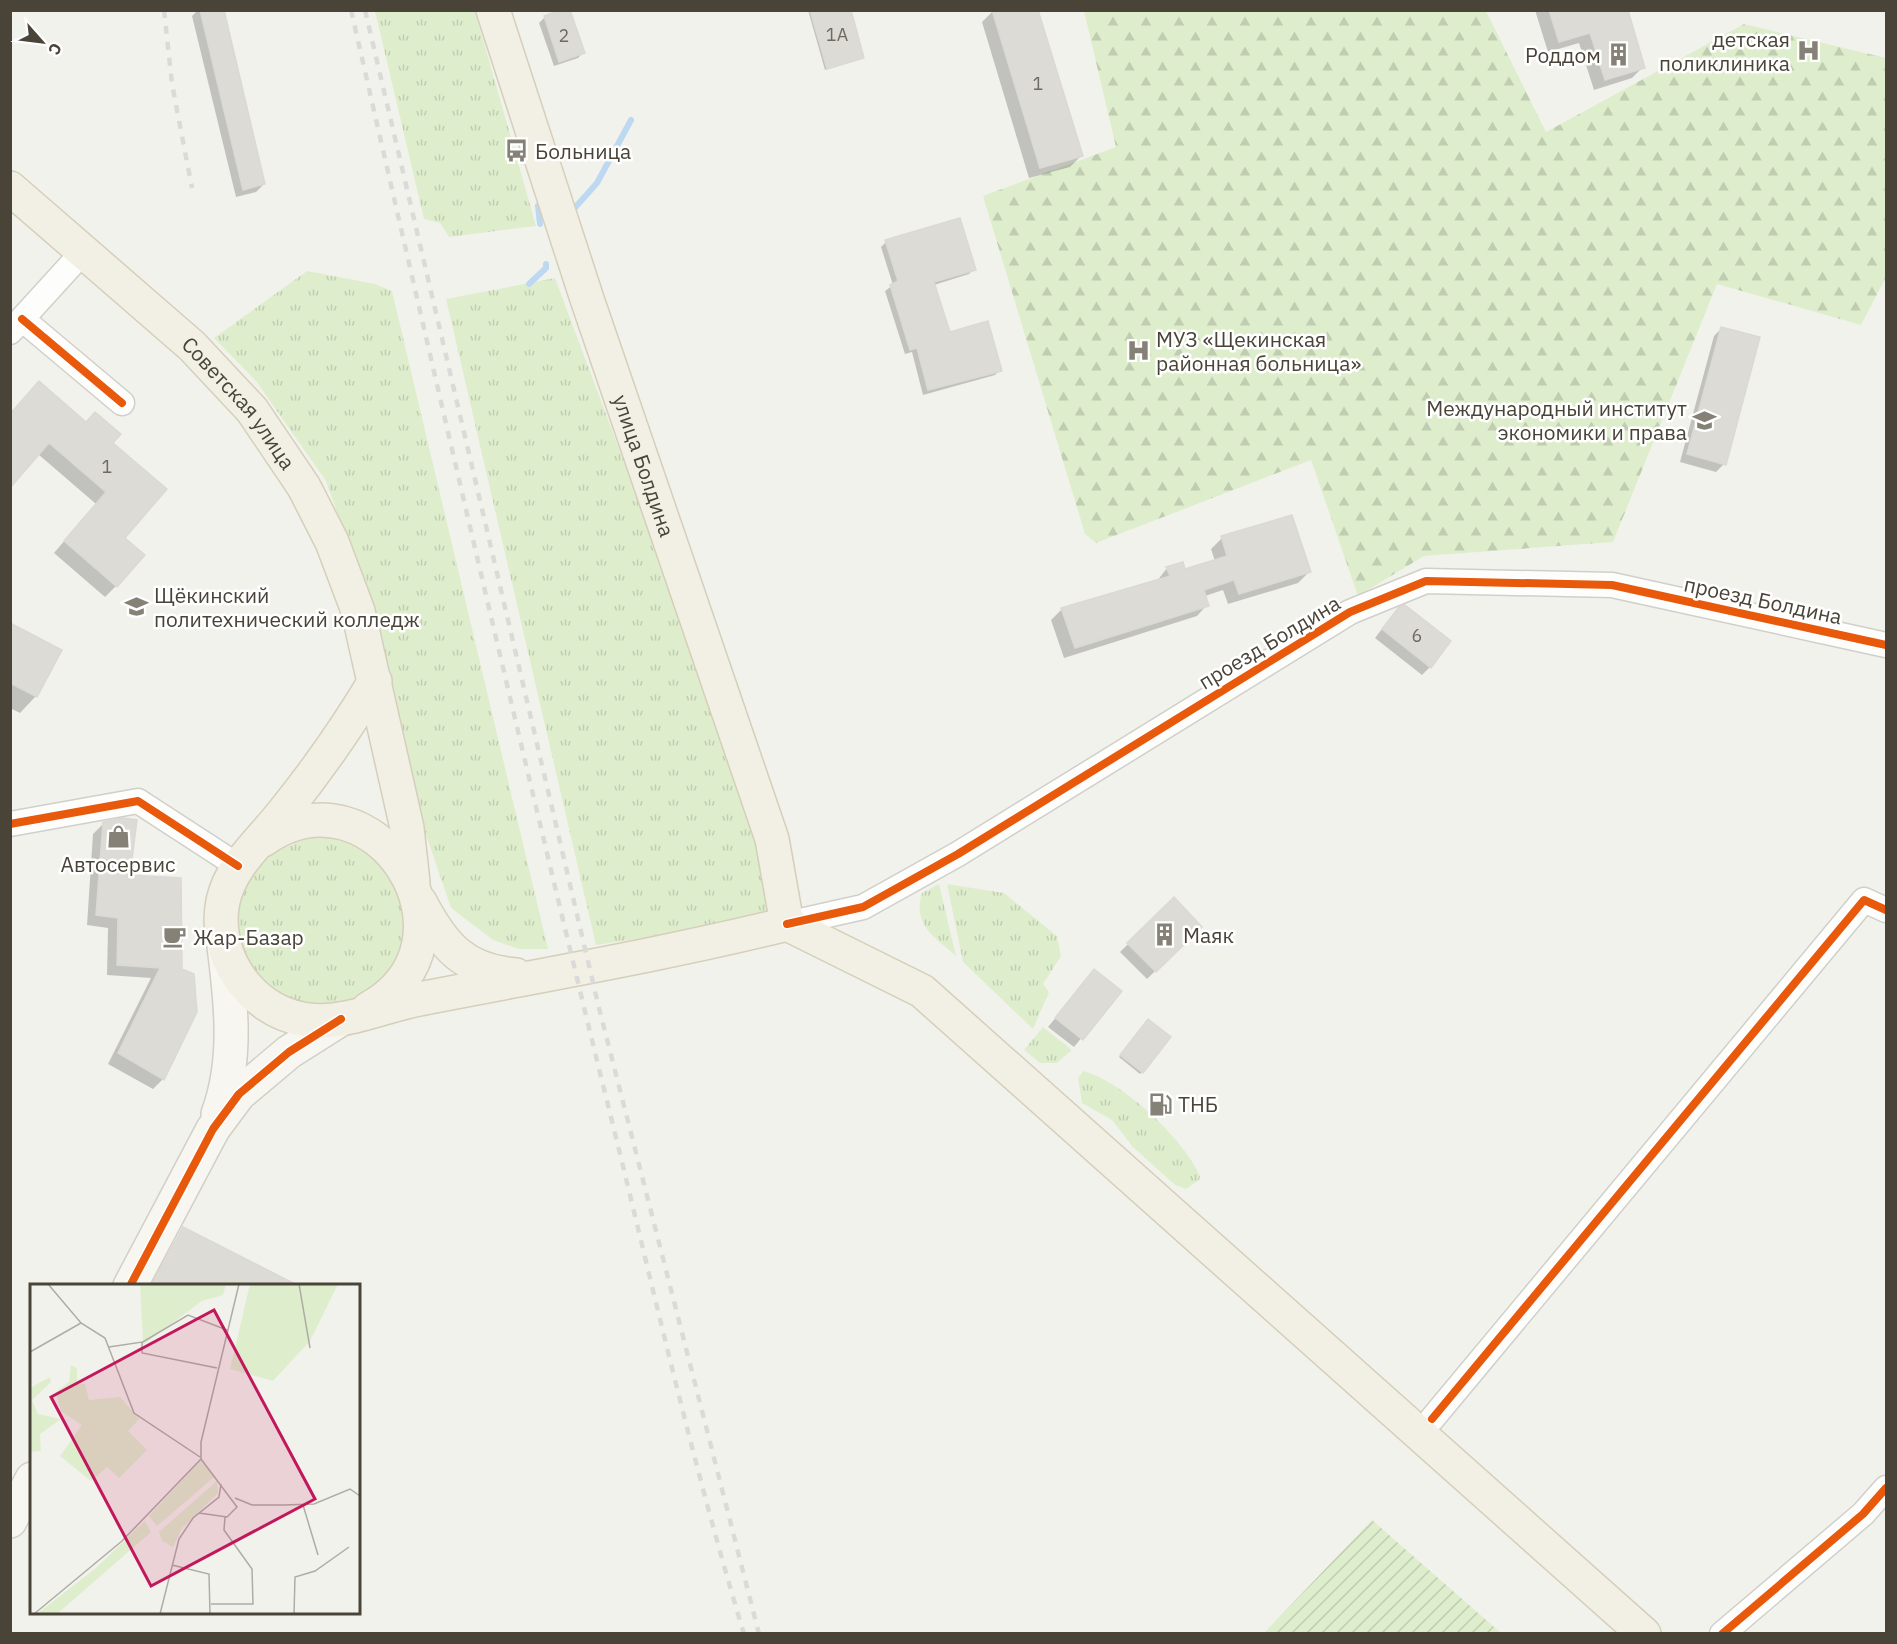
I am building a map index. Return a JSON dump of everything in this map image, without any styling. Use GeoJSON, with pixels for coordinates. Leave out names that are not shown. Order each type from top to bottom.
{"type":"FeatureCollection","features":[{"type":"Feature","properties":{"kind":"main road","name":"улица Болдина"},"geometry":{"type":"LineString","coordinates":[[493,10],[587,299],[772,838],[787,924]]}},
{"type":"Feature","properties":{"kind":"main road","name":"Советская улица"},"geometry":{"type":"LineString","coordinates":[[10,188],[192,346],[252,410],[304,487],[332,542],[358,611],[407,828],[416,891]]}},
{"type":"Feature","properties":{"kind":"main road"},"geometry":{"type":"LineString","coordinates":[[375,681],[347,728],[282,814],[244,859],[223,902],[223,941],[238,977],[266,1005],[302,1019],[350,1016],[720,940],[787,924],[922,991],[1644,1634]]}},
{"type":"Feature","properties":{"kind":"main road"},"geometry":{"type":"LineString","coordinates":[[244,859],[265,838],[301,823],[320,821],[359,828],[391,850],[416,891],[435,930],[450,949],[472,964],[494,973],[533,977]]}},
{"type":"Feature","properties":{"kind":"main road"},"geometry":{"type":"LineString","coordinates":[[350,1016],[392,991],[413,958],[421,920],[416,891]]}},
{"type":"Feature","properties":{"kind":"street"},"geometry":{"type":"LineString","coordinates":[[83,252],[16,325],[122,403]]}},
{"type":"Feature","properties":{"kind":"street","name":"проезд Болдина"},"geometry":{"type":"LineString","coordinates":[[787,924],[863,907],[958,854],[1350,612],[1426,581],[1612,585],[1887,645]]}},
{"type":"Feature","properties":{"kind":"street"},"geometry":{"type":"LineString","coordinates":[[10,824],[138,801],[244,859]]}},
{"type":"Feature","properties":{"kind":"street"},"geometry":{"type":"LineString","coordinates":[[1432,1419],[1864,900],[1887,910]]}},
{"type":"Feature","properties":{"kind":"street"},"geometry":{"type":"LineString","coordinates":[[131,1284],[213,1129],[226,1093],[231,1063],[230,996],[223,941]]}},
{"type":"Feature","properties":{"kind":"street"},"geometry":{"type":"LineString","coordinates":[[213,1129],[239,1094],[259,1074],[350,1016]]}},
{"type":"Feature","properties":{"kind":"street"},"geometry":{"type":"LineString","coordinates":[[10,1521],[30,1483]]}},
{"type":"Feature","properties":{"kind":"street"},"geometry":{"type":"LineString","coordinates":[[1722,1634],[1863,1514],[1887,1488]]}},
{"type":"Feature","properties":{"kind":"green space"},"geometry":{"type":"Polygon","coordinates":[[[375,11],[475,11],[536,226],[449,237],[440,223],[424,219],[375,11]]]}},
{"type":"Feature","properties":{"kind":"green space"},"geometry":{"type":"Polygon","coordinates":[[[1084,11],[1486,11],[1546,132],[1744,24],[1886,58],[1886,277],[1861,325],[1717,284],[1613,542],[1424,556],[1358,596],[1311,460],[1096,543],[1085,534],[983,196],[1116,147],[1084,11]]]}},
{"type":"Feature","properties":{"kind":"green space"},"geometry":{"type":"Polygon","coordinates":[[[307,271],[375,284],[392,291],[548,949],[519,949],[493,940],[451,908],[424,829],[381,638],[326,481],[256,381],[214,338],[307,271]]]}},
{"type":"Feature","properties":{"kind":"green space"},"geometry":{"type":"Polygon","coordinates":[[[555,278],[766,841],[778,918],[596,945],[446,299],[555,278]]]}},
{"type":"Feature","properties":{"kind":"green space"},"geometry":{"type":"Polygon","coordinates":[[[320,833],[369,847],[407,903],[402,954],[370,994],[338,1007],[288,1003],[248,971],[233,922],[247,873],[258,859],[320,833]]]}},
{"type":"Feature","properties":{"kind":"green space"},"geometry":{"type":"Polygon","coordinates":[[[939,884],[956,956],[927,929],[920,914],[922,893],[939,884]]]}},
{"type":"Feature","properties":{"kind":"green space"},"geometry":{"type":"Polygon","coordinates":[[[947,884],[1004,893],[1057,936],[1061,956],[1043,984],[1049,992],[1033,1029],[963,962],[947,884]]]}},
{"type":"Feature","properties":{"kind":"green space"},"geometry":{"type":"Polygon","coordinates":[[[1043,1027],[1072,1050],[1057,1063],[1040,1063],[1024,1050],[1043,1027]]]}},
{"type":"Feature","properties":{"kind":"green space"},"geometry":{"type":"Polygon","coordinates":[[[1083,1071],[1115,1086],[1150,1113],[1181,1146],[1200,1176],[1199,1180],[1186,1189],[1175,1185],[1133,1147],[1112,1120],[1082,1103],[1078,1078],[1083,1071]]]}},
{"type":"Feature","properties":{"kind":"green space"},"geometry":{"type":"Polygon","coordinates":[[[1372,1520],[1501,1633],[1264,1633],[1372,1520]]]}},
{"type":"Feature","properties":{"kind":"building"},"geometry":{"type":"Polygon","coordinates":[[[200,10],[224,10],[265,184],[243,190],[200,10]]]}},
{"type":"Feature","properties":{"kind":"building"},"geometry":{"type":"Polygon","coordinates":[[[560,10],[570,10],[585,53],[559,62],[544,16],[560,10]]]}},
{"type":"Feature","properties":{"kind":"building"},"geometry":{"type":"Polygon","coordinates":[[[810,10],[851,10],[864,58],[827,69],[810,10]]]}},
{"type":"Feature","properties":{"kind":"building"},"geometry":{"type":"Polygon","coordinates":[[[992,10],[1038,10],[1083,156],[1040,168],[992,10]]]}},
{"type":"Feature","properties":{"kind":"building","name":"Роддом"},"geometry":{"type":"Polygon","coordinates":[[[1549,10],[1628,10],[1645,68],[1605,80],[1590,33],[1559,42],[1549,10]]]}},
{"type":"Feature","properties":{"kind":"building"},"geometry":{"type":"Polygon","coordinates":[[[960,218],[976,270],[934,282],[950,332],[988,321],[1002,371],[928,390],[917,348],[910,350],[890,285],[898,281],[885,240],[960,218]]]}},
{"type":"Feature","properties":{"kind":"building"},"geometry":{"type":"Polygon","coordinates":[[[1721,327],[1760,337],[1726,465],[1687,454],[1721,327]]]}},
{"type":"Feature","properties":{"kind":"building"},"geometry":{"type":"Polygon","coordinates":[[[39,381],[86,422],[95,412],[121,434],[113,443],[167,489],[125,538],[145,555],[117,587],[64,541],[106,492],[49,443],[10,488],[10,414],[39,381]]]}},
{"type":"Feature","properties":{"kind":"building"},"geometry":{"type":"Polygon","coordinates":[[[1292,515],[1311,572],[1239,594],[1234,580],[1204,590],[1209,606],[1075,648],[1061,608],[1170,576],[1166,567],[1183,562],[1185,569],[1227,556],[1221,536],[1292,515]]]}},
{"type":"Feature","properties":{"kind":"building"},"geometry":{"type":"Polygon","coordinates":[[[1405,605],[1451,641],[1431,668],[1382,629],[1399,607],[1405,605]]]}},
{"type":"Feature","properties":{"kind":"building"},"geometry":{"type":"Polygon","coordinates":[[[10,623],[62,650],[37,697],[10,683],[10,623]]]}},
{"type":"Feature","properties":{"kind":"building"},"geometry":{"type":"Polygon","coordinates":[[[123,818],[137,820],[130,875],[181,878],[182,969],[194,974],[197,1012],[164,1080],[118,1053],[160,968],[117,965],[118,918],[96,915],[103,822],[123,818]]]}},
{"type":"Feature","properties":{"kind":"building","name":"Маяк"},"geometry":{"type":"Polygon","coordinates":[[[1174,897],[1202,927],[1156,972],[1127,943],[1174,897]]]}},
{"type":"Feature","properties":{"kind":"building"},"geometry":{"type":"Polygon","coordinates":[[[1094,969],[1122,991],[1083,1040],[1055,1018],[1094,969]]]}},
{"type":"Feature","properties":{"kind":"building"},"geometry":{"type":"Polygon","coordinates":[[[1148,1019],[1171,1037],[1143,1073],[1120,1055],[1148,1019]]]}},
{"type":"Feature","properties":{"kind":"building"},"geometry":{"type":"Polygon","coordinates":[[[183,1227],[295,1284],[152,1284],[183,1227]]]}},
{"type":"Feature","properties":{"kind":"waterway"},"geometry":{"type":"LineString","coordinates":[[572,211],[597,183],[631,120]]}},
{"type":"Feature","properties":{"kind":"waterway"},"geometry":{"type":"LineString","coordinates":[[538,206],[540,224]]}},
{"type":"Feature","properties":{"kind":"waterway"},"geometry":{"type":"LineString","coordinates":[[529,284],[546,268],[546,264]]}},
{"type":"Feature","properties":{"kind":"railway"},"geometry":{"type":"LineString","coordinates":[[164,10],[172,84],[192,188]]}},
{"type":"Feature","properties":{"kind":"railway"},"geometry":{"type":"LineString","coordinates":[[351,10],[568,941],[686,1425],[744,1634]]}},
{"type":"Feature","properties":{"kind":"railway"},"geometry":{"type":"LineString","coordinates":[[365,10],[598,1004],[759,1634]]}},
{"type":"Feature","properties":{"kind":"cycle path"},"geometry":{"type":"LineString","coordinates":[[22,319],[122,403]]}},
{"type":"Feature","properties":{"kind":"cycle path"},"geometry":{"type":"LineString","coordinates":[[787,924],[863,907],[958,854],[1350,612],[1426,581],[1612,585],[1886,645]]}},
{"type":"Feature","properties":{"kind":"cycle path"},"geometry":{"type":"LineString","coordinates":[[10,824],[138,801],[238,866]]}},
{"type":"Feature","properties":{"kind":"cycle path"},"geometry":{"type":"LineString","coordinates":[[1432,1419],[1864,900],[1886,910]]}},
{"type":"Feature","properties":{"kind":"cycle path"},"geometry":{"type":"LineString","coordinates":[[131,1284],[213,1129],[239,1094],[289,1052],[341,1019]]}},
{"type":"Feature","properties":{"kind":"cycle path"},"geometry":{"type":"LineString","coordinates":[[1722,1634],[1863,1514],[1886,1488]]}},
{"type":"Feature","properties":{"kind":"place","name":"детская поликлиника"},"geometry":{"type":"Point","coordinates":[1808,51]}},
{"type":"Feature","properties":{"kind":"place","name":"Роддом"},"geometry":{"type":"Point","coordinates":[1619,55]}},
{"type":"Feature","properties":{"kind":"place","name":"Больница"},"geometry":{"type":"Point","coordinates":[517,151]}},
{"type":"Feature","properties":{"kind":"place","name":"МУЗ «Щекинская районная больница»"},"geometry":{"type":"Point","coordinates":[1138,351]}},
{"type":"Feature","properties":{"kind":"place","name":"Международный институт экономики и права"},"geometry":{"type":"Point","coordinates":[1705,420]}},
{"type":"Feature","properties":{"kind":"place","name":"Щёкинский политехнический колледж"},"geometry":{"type":"Point","coordinates":[136,607]}},
{"type":"Feature","properties":{"kind":"place","name":"Автосервис"},"geometry":{"type":"Point","coordinates":[118,836]}},
{"type":"Feature","properties":{"kind":"place","name":"Маяк"},"geometry":{"type":"Point","coordinates":[1165,935]}},
{"type":"Feature","properties":{"kind":"place","name":"Жар-Базар"},"geometry":{"type":"Point","coordinates":[175,937]}},
{"type":"Feature","properties":{"kind":"place","name":"ТНБ"},"geometry":{"type":"Point","coordinates":[1160,1104]}}]}
